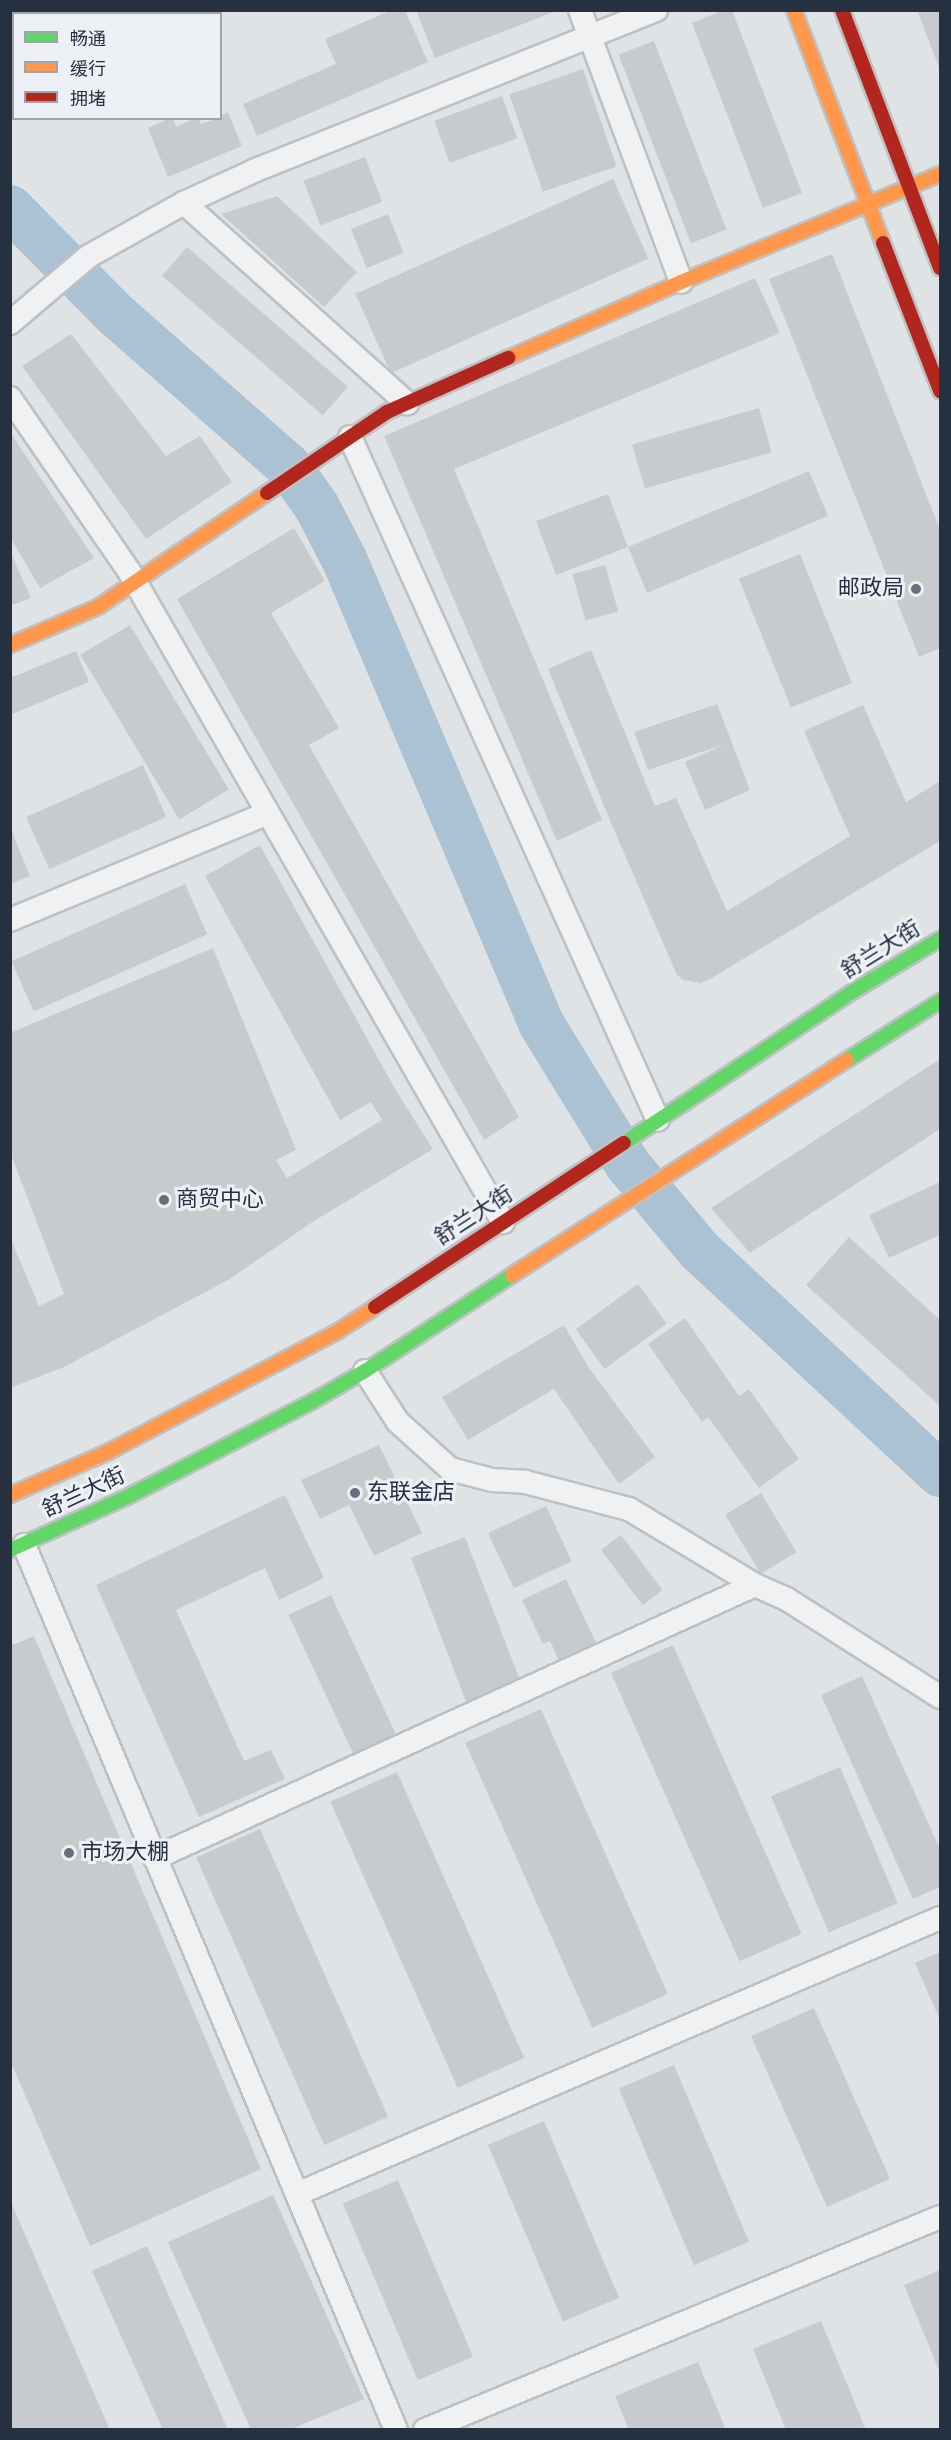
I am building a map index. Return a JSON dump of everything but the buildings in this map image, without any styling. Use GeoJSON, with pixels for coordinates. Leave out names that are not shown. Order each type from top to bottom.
{"type":"FeatureCollection","features":[{"type":"Feature","properties":{"kind":"main road"},"geometry":{"type":"LineString","coordinates":[[794,10],[940,391]]}},
{"type":"Feature","properties":{"kind":"main road"},"geometry":{"type":"LineString","coordinates":[[842,10],[940,268]]}},
{"type":"Feature","properties":{"kind":"main road"},"geometry":{"type":"LineString","coordinates":[[10,645],[99,607],[387,412],[681,282],[868,202],[940,174]]}},
{"type":"Feature","properties":{"kind":"main road","name":"舒兰大街"},"geometry":{"type":"LineString","coordinates":[[13,1488],[108,1452],[337,1332],[857,989],[940,939]]}},
{"type":"Feature","properties":{"kind":"main road","name":"舒兰大街"},"geometry":{"type":"LineString","coordinates":[[17,1548],[131,1495],[313,1401],[365,1371],[691,1159],[940,1001]]}},
{"type":"Feature","properties":{"kind":"street"},"geometry":{"type":"LineString","coordinates":[[580,10],[681,282]]}},
{"type":"Feature","properties":{"kind":"street"},"geometry":{"type":"LineString","coordinates":[[16,318],[89,256],[184,203],[256,170],[656,10]]}},
{"type":"Feature","properties":{"kind":"street"},"geometry":{"type":"LineString","coordinates":[[184,203],[407,403]]}},
{"type":"Feature","properties":{"kind":"street"},"geometry":{"type":"LineString","coordinates":[[10,398],[135,583],[503,1222]]}},
{"type":"Feature","properties":{"kind":"street"},"geometry":{"type":"LineString","coordinates":[[347,440],[657,1120]]}},
{"type":"Feature","properties":{"kind":"street"},"geometry":{"type":"LineString","coordinates":[[10,920],[268,813]]}},
{"type":"Feature","properties":{"kind":"street"},"geometry":{"type":"LineString","coordinates":[[365,1371],[398,1422],[450,1469],[492,1480],[525,1482],[629,1509],[755,1585],[788,1600],[940,1698]]}},
{"type":"Feature","properties":{"kind":"street"},"geometry":{"type":"LineString","coordinates":[[17,1548],[155,1858],[396,2430]]}},
{"type":"Feature","properties":{"kind":"street"},"geometry":{"type":"LineString","coordinates":[[155,1858],[755,1585]]}},
{"type":"Feature","properties":{"kind":"street"},"geometry":{"type":"LineString","coordinates":[[297,2194],[940,1918]]}},
{"type":"Feature","properties":{"kind":"street"},"geometry":{"type":"LineString","coordinates":[[425,2430],[940,2217]]}},
{"type":"Feature","properties":{"kind":"waterway"},"geometry":{"type":"LineString","coordinates":[[10,208],[115,314],[288,466],[317,507],[345,561],[542,1025],[628,1165],[700,1251],[940,1474]]}},
{"type":"Feature","properties":{"kind":"traffic: fast"},"geometry":{"type":"LineString","coordinates":[[624,1143],[857,989],[940,939]]}},
{"type":"Feature","properties":{"kind":"traffic: fast"},"geometry":{"type":"LineString","coordinates":[[847,1060],[940,1001]]}},
{"type":"Feature","properties":{"kind":"traffic: fast"},"geometry":{"type":"LineString","coordinates":[[10,1550],[131,1495],[313,1401],[365,1371],[512,1275]]}},
{"type":"Feature","properties":{"kind":"traffic: slow"},"geometry":{"type":"LineString","coordinates":[[794,10],[883,243]]}},
{"type":"Feature","properties":{"kind":"traffic: slow"},"geometry":{"type":"LineString","coordinates":[[508,358],[681,282],[940,174]]}},
{"type":"Feature","properties":{"kind":"traffic: slow"},"geometry":{"type":"LineString","coordinates":[[10,645],[98,607],[267,493]]}},
{"type":"Feature","properties":{"kind":"traffic: slow"},"geometry":{"type":"LineString","coordinates":[[512,1275],[847,1060]]}},
{"type":"Feature","properties":{"kind":"traffic: slow"},"geometry":{"type":"LineString","coordinates":[[10,1495],[108,1452],[337,1332],[375,1307]]}},
{"type":"Feature","properties":{"kind":"traffic: jam"},"geometry":{"type":"LineString","coordinates":[[842,10],[940,268]]}},
{"type":"Feature","properties":{"kind":"traffic: jam"},"geometry":{"type":"LineString","coordinates":[[883,243],[940,391]]}},
{"type":"Feature","properties":{"kind":"traffic: jam"},"geometry":{"type":"LineString","coordinates":[[267,493],[387,412],[508,358]]}},
{"type":"Feature","properties":{"kind":"traffic: jam"},"geometry":{"type":"LineString","coordinates":[[375,1307],[624,1143]]}},
{"type":"Feature","properties":{"kind":"place","name":"邮政局"},"geometry":{"type":"Point","coordinates":[916,589]}},
{"type":"Feature","properties":{"kind":"place","name":"商贸中心"},"geometry":{"type":"Point","coordinates":[164,1200]}},
{"type":"Feature","properties":{"kind":"place","name":"东联金店"},"geometry":{"type":"Point","coordinates":[355,1493]}},
{"type":"Feature","properties":{"kind":"place","name":"市场大棚"},"geometry":{"type":"Point","coordinates":[69,1853]}}]}
